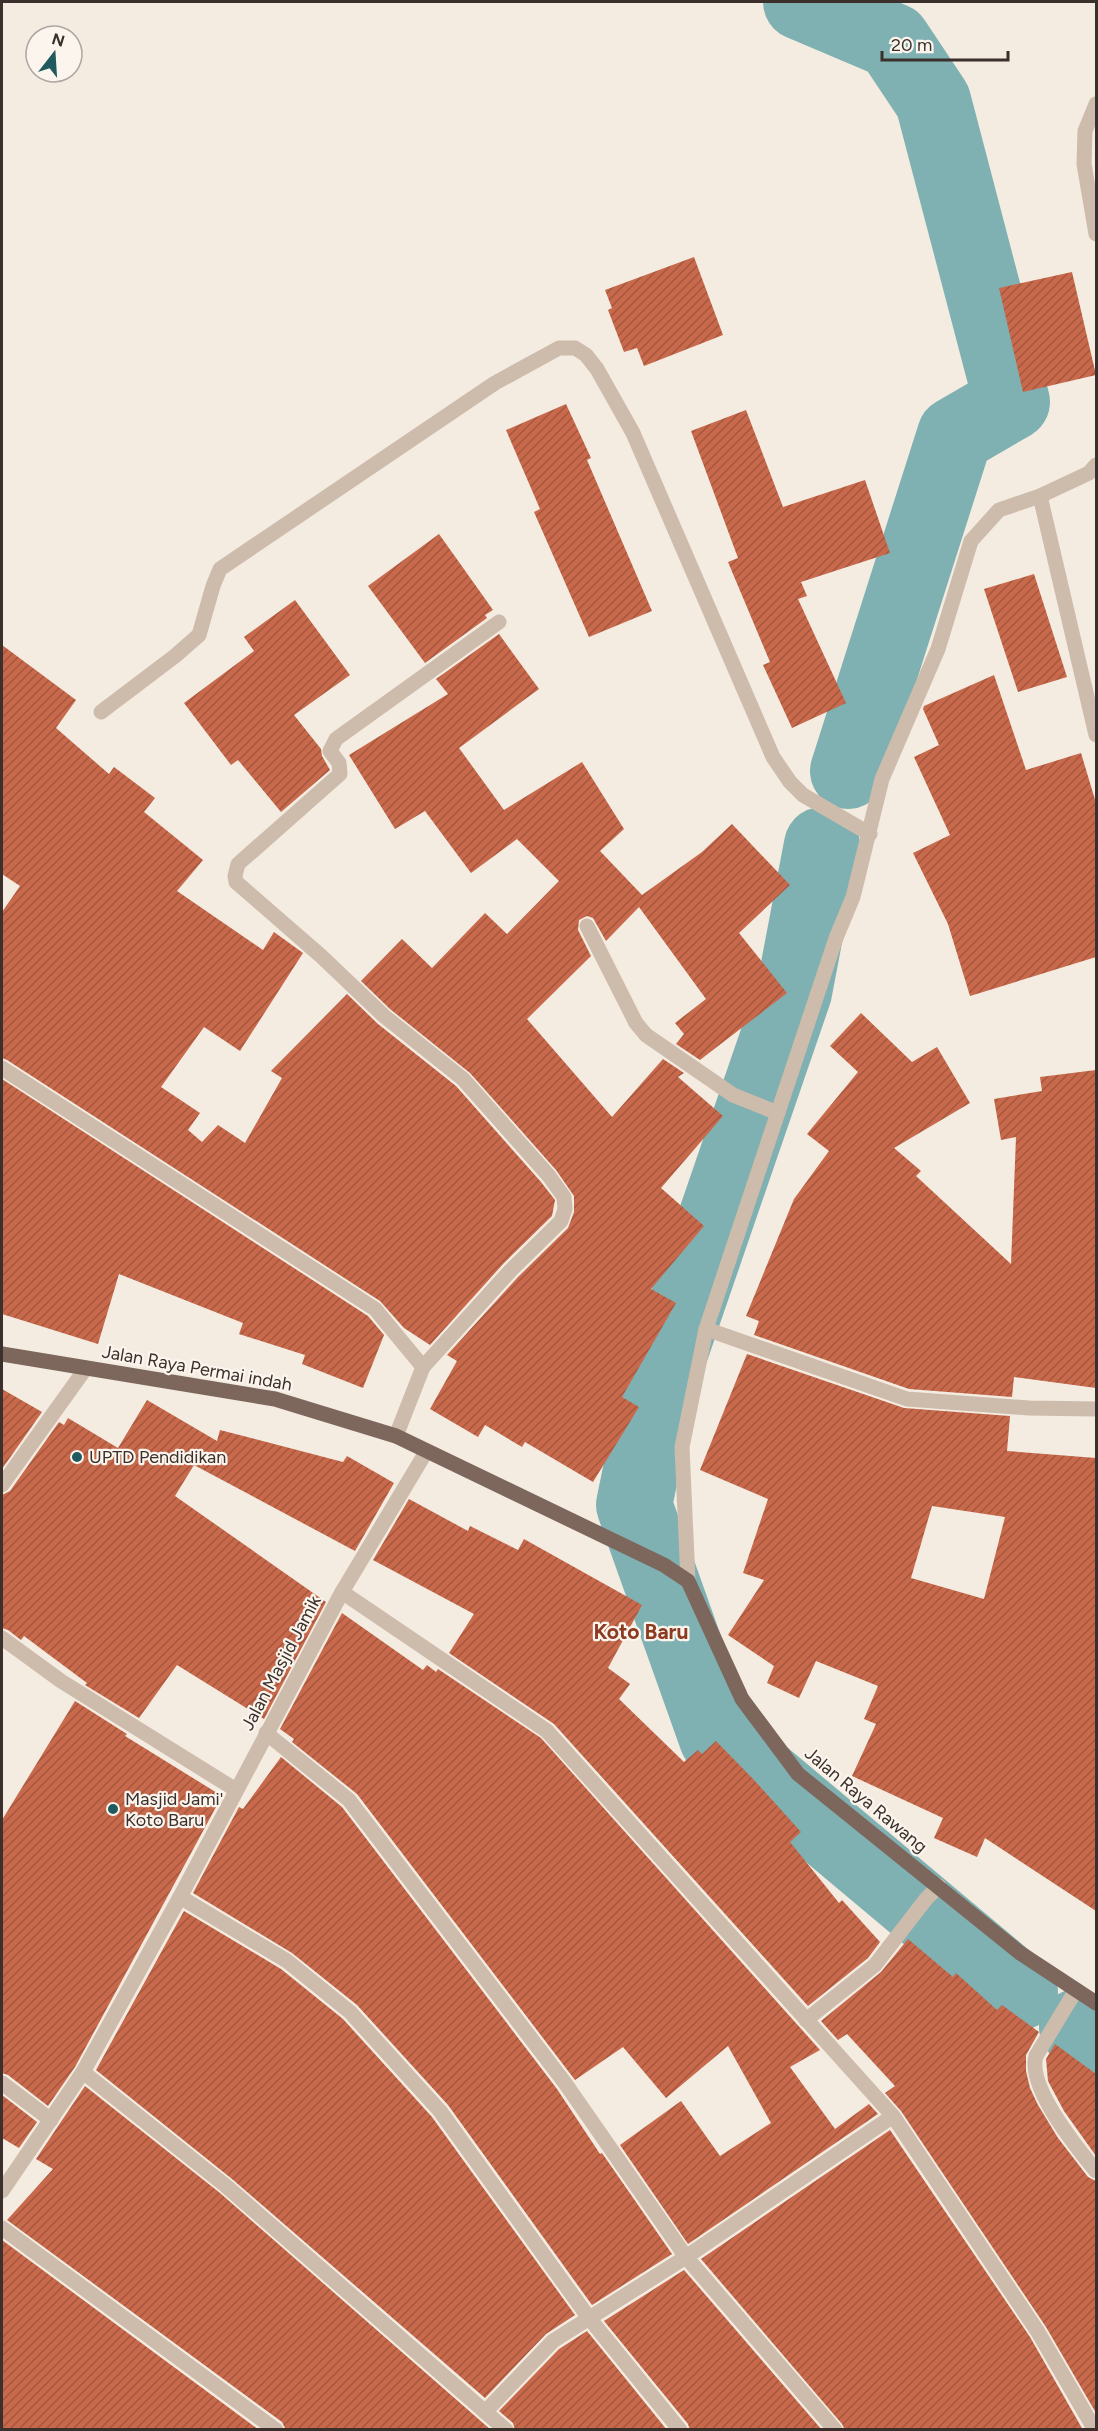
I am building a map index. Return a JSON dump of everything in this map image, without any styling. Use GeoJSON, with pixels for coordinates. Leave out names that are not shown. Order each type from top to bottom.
{"type":"FeatureCollection","features":[{"type":"Feature","properties":{"kind":"main road","name":"Jalan Raya Permai indah"},"geometry":{"type":"LineString","coordinates":[[2,1354],[275,1399],[396,1436],[664,1565],[688,1581]]}},
{"type":"Feature","properties":{"kind":"main road","name":"Jalan Raya Rawang"},"geometry":{"type":"LineString","coordinates":[[688,1581],[742,1699],[798,1774],[1020,1953],[1096,2003]]}},
{"type":"Feature","properties":{"kind":"street"},"geometry":{"type":"LineString","coordinates":[[1096,104],[1085,131],[1084,164],[1096,234]]}},
{"type":"Feature","properties":{"kind":"street"},"geometry":{"type":"LineString","coordinates":[[101,712],[199,635],[220,569],[495,383],[560,348],[575,348],[586,355],[597,369],[633,433],[773,757],[790,782],[803,795],[870,834]]}},
{"type":"Feature","properties":{"kind":"street"},"geometry":{"type":"LineString","coordinates":[[688,1581],[682,1447],[706,1329],[773,1111],[853,897],[882,779],[938,649],[971,541],[999,510],[1040,496],[1089,473],[1096,465]]}},
{"type":"Feature","properties":{"kind":"street"},"geometry":{"type":"LineString","coordinates":[[1040,496],[1096,735]]}},
{"type":"Feature","properties":{"kind":"street"},"geometry":{"type":"LineString","coordinates":[[396,1436],[423,1366],[511,1270],[561,1221],[565,1209],[564,1197],[463,1079],[384,1017],[321,956],[236,882],[235,869],[340,774],[339,763],[330,751],[336,739],[499,622]]}},
{"type":"Feature","properties":{"kind":"street"},"geometry":{"type":"LineString","coordinates":[[587,926],[636,1023],[646,1035],[742,1100],[773,1111]]}},
{"type":"Feature","properties":{"kind":"street"},"geometry":{"type":"LineString","coordinates":[[2,1068],[375,1309],[423,1366]]}},
{"type":"Feature","properties":{"kind":"street"},"geometry":{"type":"LineString","coordinates":[[706,1329],[907,1399],[1029,1408],[1096,1409]]}},
{"type":"Feature","properties":{"kind":"street"},"geometry":{"type":"LineString","coordinates":[[2,1485],[86,1368]]}},
{"type":"Feature","properties":{"kind":"street","name":"Jalan Masjid Jamik"},"geometry":{"type":"LineString","coordinates":[[2,2192],[83,2072],[180,1897],[342,1592],[426,1452]]}},
{"type":"Feature","properties":{"kind":"street"},"geometry":{"type":"LineString","coordinates":[[342,1592],[547,1731],[893,2116],[1038,2332],[1095,2430]]}},
{"type":"Feature","properties":{"kind":"street"},"geometry":{"type":"LineString","coordinates":[[2,1638],[62,1681],[236,1790]]}},
{"type":"Feature","properties":{"kind":"street"},"geometry":{"type":"LineString","coordinates":[[266,1733],[349,1800],[565,2084],[686,2257],[835,2430]]}},
{"type":"Feature","properties":{"kind":"street"},"geometry":{"type":"LineString","coordinates":[[806,2020],[875,1965],[926,1899],[939,1886]]}},
{"type":"Feature","properties":{"kind":"street"},"geometry":{"type":"LineString","coordinates":[[180,1897],[287,1961],[350,2012],[440,2110],[589,2318],[680,2430]]}},
{"type":"Feature","properties":{"kind":"street"},"geometry":{"type":"LineString","coordinates":[[1076,1990],[1036,2056],[1034,2068],[1046,2104],[1096,2171]]}},
{"type":"Feature","properties":{"kind":"street"},"geometry":{"type":"LineString","coordinates":[[83,2072],[226,2186],[506,2430]]}},
{"type":"Feature","properties":{"kind":"street"},"geometry":{"type":"LineString","coordinates":[[2,2083],[51,2120]]}},
{"type":"Feature","properties":{"kind":"street"},"geometry":{"type":"LineString","coordinates":[[485,2412],[553,2341],[686,2257],[893,2116]]}},
{"type":"Feature","properties":{"kind":"street"},"geometry":{"type":"LineString","coordinates":[[2,2228],[276,2430]]}},
{"type":"Feature","properties":{"kind":"building"},"geometry":{"type":"Polygon","coordinates":[[[694,257],[723,335],[644,366],[637,348],[624,352],[608,310],[612,308],[605,290],[694,257]]]}},
{"type":"Feature","properties":{"kind":"building"},"geometry":{"type":"Polygon","coordinates":[[[1072,272],[1096,375],[1023,392],[999,288],[1072,272]]]}},
{"type":"Feature","properties":{"kind":"building"},"geometry":{"type":"Polygon","coordinates":[[[566,404],[591,458],[587,460],[652,611],[589,637],[534,512],[540,509],[506,430],[566,404]]]}},
{"type":"Feature","properties":{"kind":"building"},"geometry":{"type":"Polygon","coordinates":[[[746,410],[783,507],[865,480],[890,553],[801,582],[807,596],[798,599],[846,703],[792,728],[763,665],[770,662],[728,562],[738,558],[691,431],[746,410]]]}},
{"type":"Feature","properties":{"kind":"building"},"geometry":{"type":"Polygon","coordinates":[[[439,534],[493,610],[485,615],[487,618],[425,663],[368,586],[439,534]]]}},
{"type":"Feature","properties":{"kind":"building"},"geometry":{"type":"Polygon","coordinates":[[[1034,574],[1067,677],[1018,692],[984,589],[1034,574]]]}},
{"type":"Feature","properties":{"kind":"building"},"geometry":{"type":"Polygon","coordinates":[[[295,600],[350,675],[294,715],[321,749],[322,756],[330,770],[281,812],[238,760],[231,765],[184,703],[254,651],[244,637],[295,600]]]}},
{"type":"Feature","properties":{"kind":"building"},"geometry":{"type":"Polygon","coordinates":[[[499,634],[539,689],[459,748],[504,810],[582,762],[624,829],[600,851],[642,895],[702,852],[732,824],[790,885],[739,933],[787,993],[700,1060],[676,1044],[684,1034],[675,1023],[706,999],[639,907],[606,941],[593,918],[587,916],[579,920],[578,930],[591,956],[527,1019],[612,1117],[663,1059],[684,1073],[678,1077],[723,1116],[661,1188],[704,1226],[651,1289],[676,1303],[622,1397],[639,1407],[593,1482],[525,1442],[522,1447],[485,1425],[478,1437],[430,1409],[457,1361],[447,1355],[518,1277],[568,1228],[574,1212],[574,1196],[556,1170],[470,1073],[390,1009],[361,981],[402,939],[432,968],[485,913],[507,934],[559,881],[517,839],[471,873],[425,811],[395,829],[349,755],[448,694],[436,679],[499,634]]]}},
{"type":"Feature","properties":{"kind":"building"},"geometry":{"type":"Polygon","coordinates":[[[2,645],[76,700],[56,728],[109,774],[114,767],[155,798],[144,812],[203,860],[177,891],[263,950],[274,932],[303,953],[240,1051],[204,1027],[161,1087],[200,1113],[188,1130],[202,1142],[218,1125],[245,1143],[282,1078],[271,1071],[347,994],[378,1024],[456,1086],[555,1200],[552,1216],[504,1263],[430,1345],[404,1328],[380,1301],[2,1058],[2,912],[20,886],[2,874],[2,645]]]}},
{"type":"Feature","properties":{"kind":"building"},"geometry":{"type":"Polygon","coordinates":[[[994,675],[1026,770],[1081,753],[1096,803],[1096,957],[970,996],[948,924],[913,853],[950,835],[914,757],[939,745],[923,709],[924,706],[994,675]]]}},
{"type":"Feature","properties":{"kind":"building"},"geometry":{"type":"Polygon","coordinates":[[[861,1013],[912,1062],[937,1047],[970,1103],[894,1148],[921,1171],[916,1176],[1011,1264],[1016,1137],[1001,1140],[994,1099],[1042,1091],[1040,1077],[1096,1070],[1096,1388],[1014,1377],[1012,1397],[909,1389],[754,1335],[759,1321],[746,1316],[794,1199],[829,1151],[807,1134],[858,1072],[830,1046],[861,1013]]]}},
{"type":"Feature","properties":{"kind":"building"},"geometry":{"type":"Polygon","coordinates":[[[2,1079],[368,1316],[384,1335],[363,1388],[302,1364],[305,1355],[239,1334],[243,1323],[119,1274],[98,1344],[2,1314],[2,1079]]]}},
{"type":"Feature","properties":{"kind":"building"},"geometry":{"type":"Polygon","coordinates":[[[747,1354],[904,1408],[1010,1416],[1007,1451],[1096,1458],[1096,1911],[985,1838],[977,1857],[934,1838],[943,1818],[852,1776],[876,1724],[864,1719],[878,1686],[816,1661],[799,1698],[767,1683],[774,1666],[728,1635],[764,1580],[743,1573],[768,1499],[700,1470],[747,1354]],[[932,1506],[911,1578],[984,1599],[1005,1517],[932,1506]]]}},
{"type":"Feature","properties":{"kind":"building"},"geometry":{"type":"Polygon","coordinates":[[[2,1389],[42,1412],[2,1469],[2,1389]]]}},
{"type":"Feature","properties":{"kind":"building"},"geometry":{"type":"Polygon","coordinates":[[[147,1400],[217,1441],[220,1430],[343,1462],[347,1456],[394,1483],[355,1551],[194,1465],[175,1496],[326,1602],[264,1719],[177,1665],[139,1718],[85,1685],[87,1683],[24,1636],[21,1640],[2,1628],[2,1495],[10,1491],[59,1422],[64,1425],[68,1418],[118,1448],[147,1400]]]}},
{"type":"Feature","properties":{"kind":"building"},"geometry":{"type":"Polygon","coordinates":[[[409,1499],[468,1531],[470,1526],[518,1550],[524,1539],[642,1605],[608,1668],[630,1684],[619,1699],[684,1762],[698,1750],[702,1754],[716,1741],[755,1781],[801,1832],[790,1842],[839,1903],[842,1900],[880,1942],[868,1958],[808,2006],[554,1724],[449,1653],[474,1614],[373,1560],[409,1499]]]}},
{"type":"Feature","properties":{"kind":"building"},"geometry":{"type":"Polygon","coordinates":[[[342,1613],[423,1670],[427,1665],[436,1672],[438,1669],[541,1738],[820,2050],[790,2067],[835,2129],[869,2104],[878,2114],[688,2244],[620,2145],[681,2101],[720,2156],[771,2123],[728,2046],[666,2098],[623,2047],[575,2080],[357,1794],[292,1742],[294,1739],[280,1729],[342,1613]]]}},
{"type":"Feature","properties":{"kind":"building"},"geometry":{"type":"Polygon","coordinates":[[[75,1701],[127,1734],[125,1736],[222,1796],[75,2067],[48,2106],[8,2075],[2,2073],[2,1820],[75,1701]]]}},
{"type":"Feature","properties":{"kind":"building"},"geometry":{"type":"Polygon","coordinates":[[[281,1757],[342,1807],[557,2089],[600,2154],[602,2153],[672,2254],[592,2305],[448,2105],[357,2005],[292,1953],[193,1893],[239,1807],[243,1809],[281,1757]]]}},
{"type":"Feature","properties":{"kind":"building"},"geometry":{"type":"Polygon","coordinates":[[[184,1911],[281,1969],[343,2019],[432,2117],[575,2315],[546,2334],[485,2398],[232,2179],[96,2070],[184,1911]]]}},
{"type":"Feature","properties":{"kind":"building"},"geometry":{"type":"Polygon","coordinates":[[[908,1939],[953,1977],[956,1973],[997,2010],[1002,2005],[1039,2032],[1026,2055],[1026,2071],[1030,2088],[1058,2138],[1088,2177],[1096,2181],[1096,2413],[1046,2327],[901,2111],[885,2093],[895,2086],[847,2034],[838,2040],[821,2021],[881,1972],[908,1939]]]}},
{"type":"Feature","properties":{"kind":"building"},"geometry":{"type":"Polygon","coordinates":[[[1055,2044],[1096,2074],[1096,2156],[1064,2111],[1048,2081],[1046,2059],[1055,2044]]]}},
{"type":"Feature","properties":{"kind":"building"},"geometry":{"type":"Polygon","coordinates":[[[85,2086],[220,2193],[491,2430],[286,2430],[282,2422],[7,2220],[53,2169],[36,2159],[85,2086]]]}},
{"type":"Feature","properties":{"kind":"building"},"geometry":{"type":"Polygon","coordinates":[[[2,2095],[37,2122],[19,2148],[2,2138],[2,2095]]]}},
{"type":"Feature","properties":{"kind":"building"},"geometry":{"type":"Polygon","coordinates":[[[890,2130],[1030,2337],[1083,2430],[845,2430],[701,2259],[890,2130]]]}},
{"type":"Feature","properties":{"kind":"building"},"geometry":{"type":"Polygon","coordinates":[[[2,2240],[259,2430],[2,2430],[2,2240]]]}},
{"type":"Feature","properties":{"kind":"building"},"geometry":{"type":"Polygon","coordinates":[[[684,2270],[822,2430],[690,2430],[688,2424],[604,2321],[684,2270]]]}},
{"type":"Feature","properties":{"kind":"building"},"geometry":{"type":"Polygon","coordinates":[[[587,2331],[667,2430],[515,2430],[513,2423],[499,2411],[559,2349],[587,2331]]]}},
{"type":"Feature","properties":{"kind":"waterway"},"geometry":{"type":"LineString","coordinates":[[801,2],[893,41],[933,101],[1012,402],[955,435],[848,771]]}},
{"type":"Feature","properties":{"kind":"waterway"},"geometry":{"type":"LineString","coordinates":[[822,845],[794,992],[658,1387],[634,1505],[717,1738],[1020,1992]]}},
{"type":"Feature","properties":{"kind":"waterway"},"geometry":{"type":"LineString","coordinates":[[1077,2027],[1096,2041]]}},
{"type":"Feature","properties":{"kind":"place","name":"UPTD Pendidikan"},"geometry":{"type":"Point","coordinates":[77,1457]}},
{"type":"Feature","properties":{"kind":"place","name":"Masjid Jami' Koto Baru"},"geometry":{"type":"Point","coordinates":[113,1809]}},
{"type":"Feature","properties":{"kind":"district","name":"Koto Baru"},"geometry":{"type":"Point","coordinates":[641,1631]}}]}
